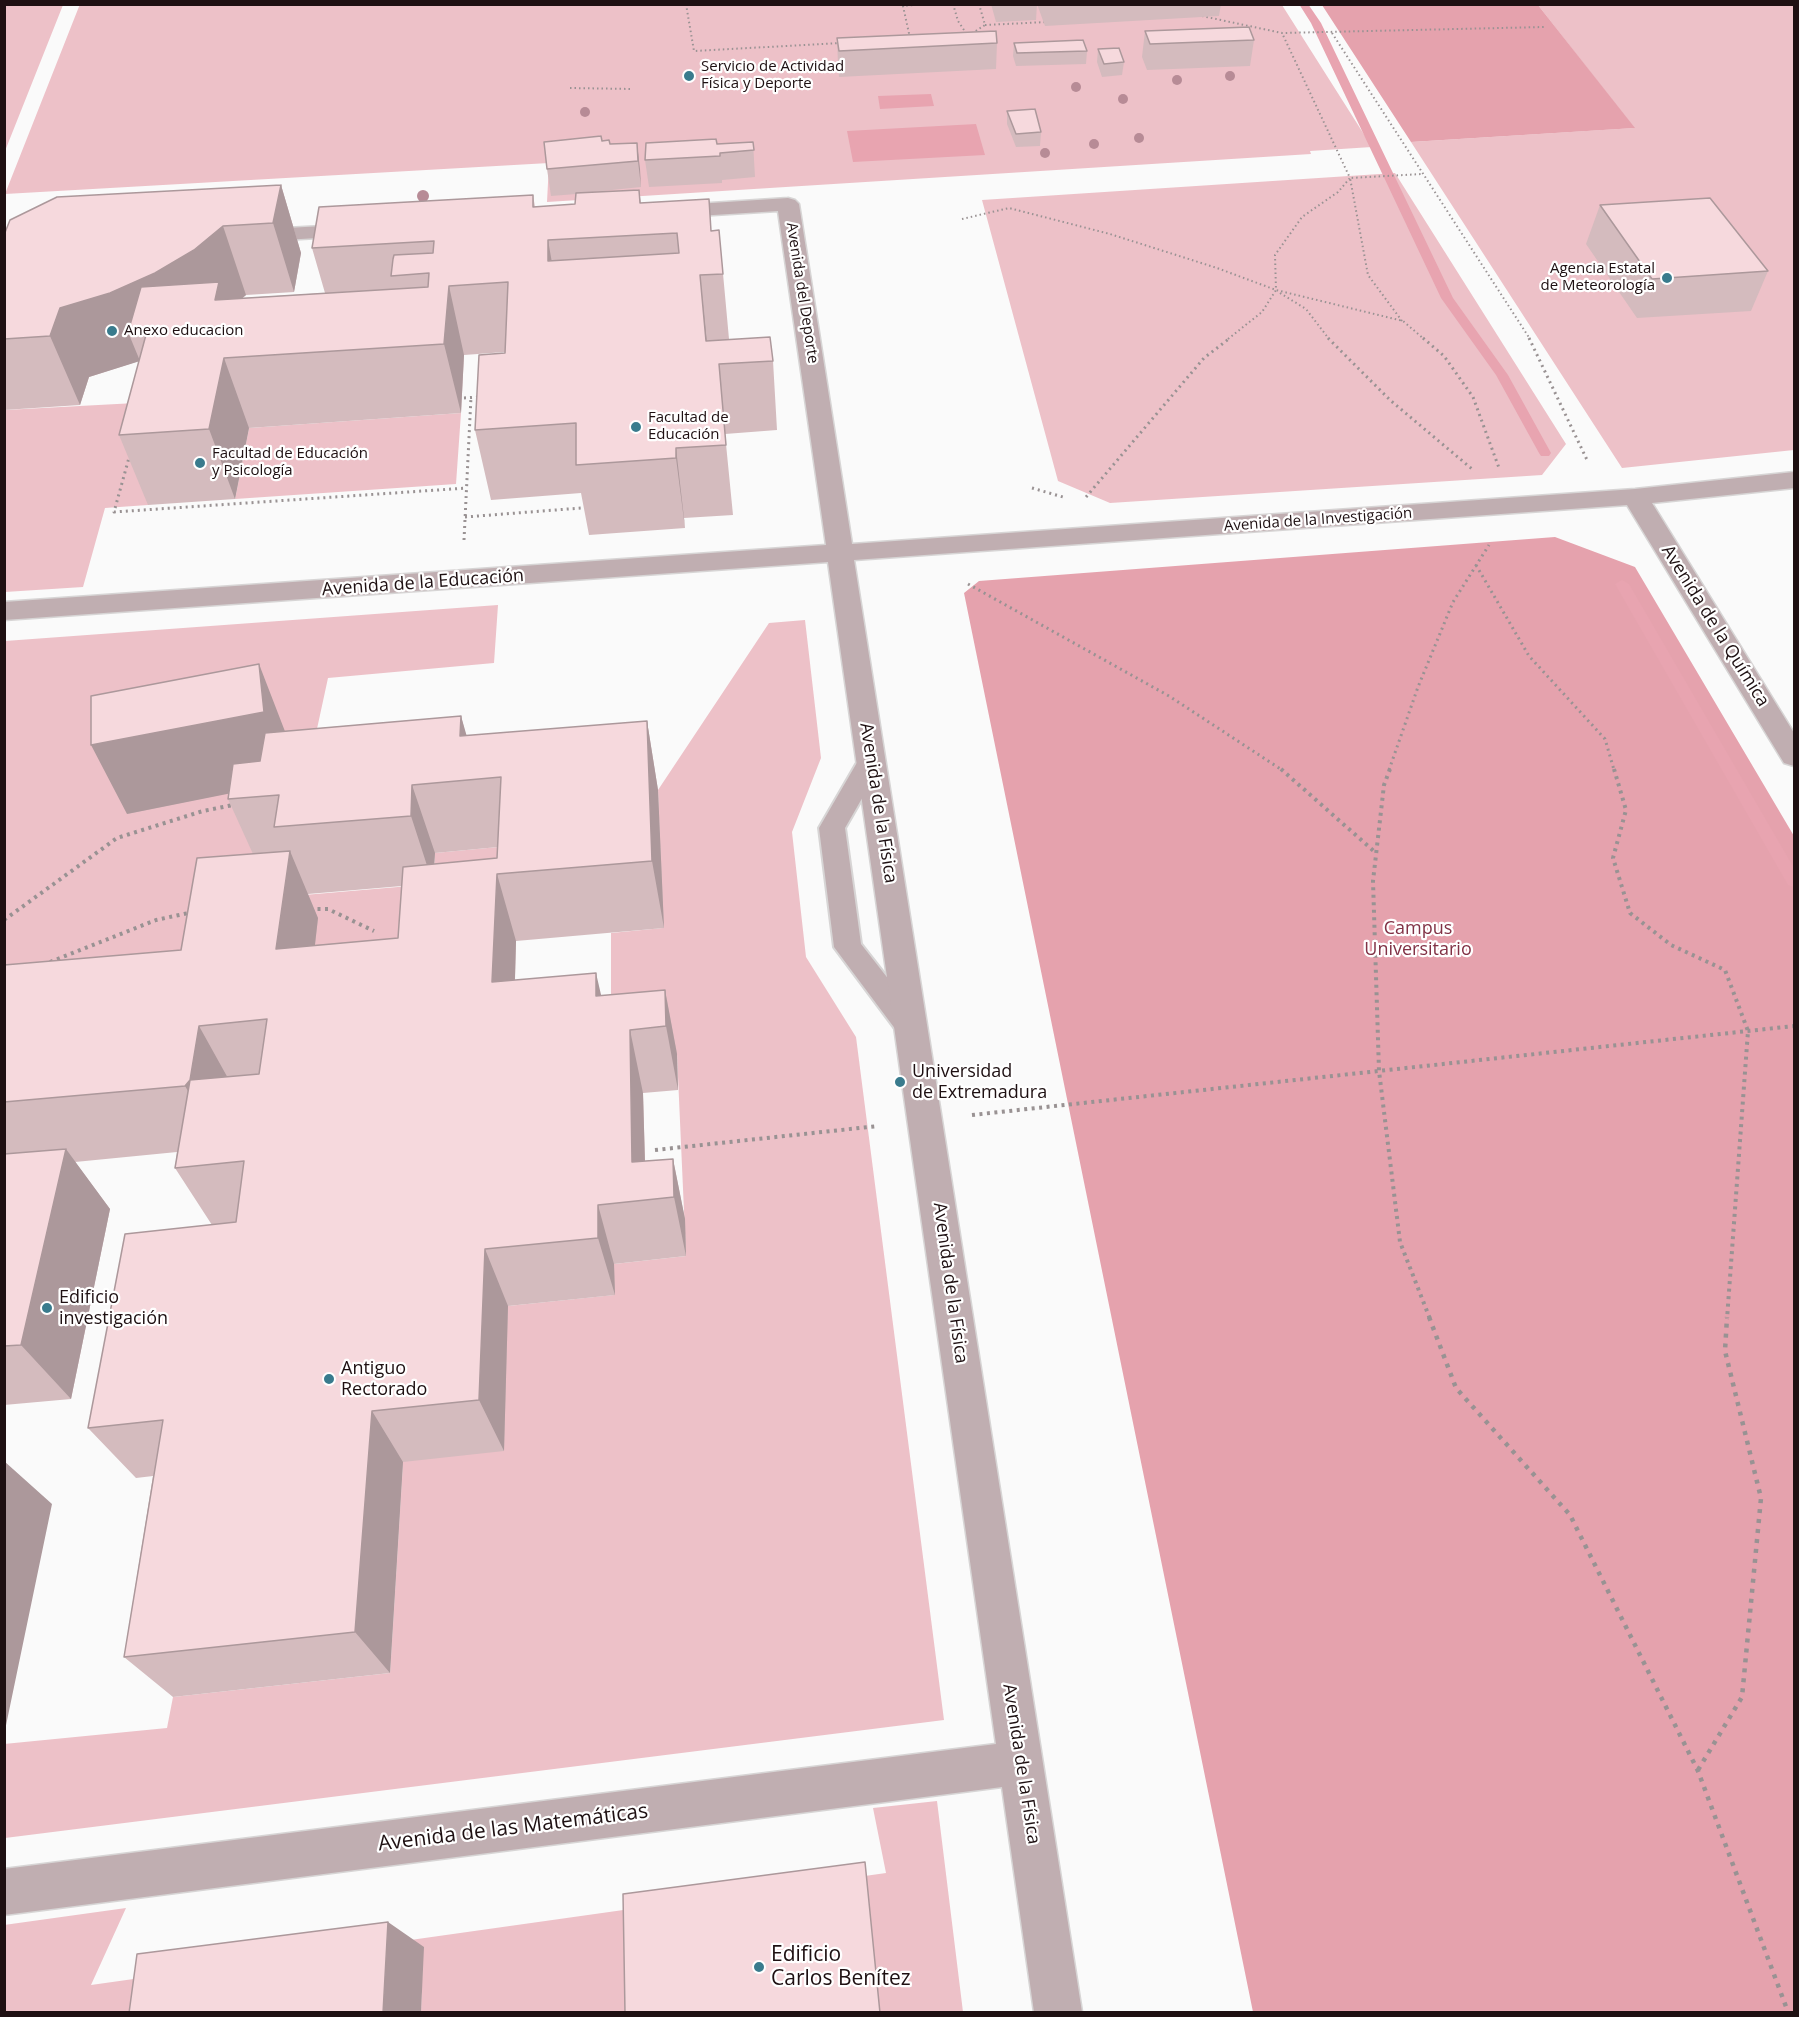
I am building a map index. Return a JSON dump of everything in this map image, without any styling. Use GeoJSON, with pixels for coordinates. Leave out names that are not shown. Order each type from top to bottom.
{"type":"FeatureCollection","features":[{"type":"Feature","properties":{"kind":"street","name":"Avenida del Deporte"},"geometry":{"type":"LineString","coordinates":[[646,213],[788,204],[841,554]]}},
{"type":"Feature","properties":{"kind":"street"},"geometry":{"type":"LineString","coordinates":[[231,238],[385,228]]}},
{"type":"Feature","properties":{"kind":"street","name":"Avenida de la Investigación"},"geometry":{"type":"LineString","coordinates":[[841,554],[1635,497],[1794,480]]}},
{"type":"Feature","properties":{"kind":"street","name":"Avenida de la Química"},"geometry":{"type":"LineString","coordinates":[[1635,497],[1794,756]]}},
{"type":"Feature","properties":{"kind":"street","name":"Avenida de la Educación"},"geometry":{"type":"LineString","coordinates":[[4,611],[841,554]]}},
{"type":"Feature","properties":{"kind":"street","name":"Avenida de la Física"},"geometry":{"type":"LineString","coordinates":[[841,554],[1058,2013]]}},
{"type":"Feature","properties":{"kind":"street","name":"Avenida de las Matemáticas"},"geometry":{"type":"LineString","coordinates":[[4,1892],[1021,1763]]}},
{"type":"Feature","properties":{"kind":"lane"},"geometry":{"type":"LineString","coordinates":[[871,760],[832,828],[848,946],[912,1030]]}},
{"type":"Feature","properties":{"kind":"path"},"geometry":{"type":"LineString","coordinates":[[686,4],[694,51],[840,43]]}},
{"type":"Feature","properties":{"kind":"path"},"geometry":{"type":"LineString","coordinates":[[910,39],[903,5],[927,4]]}},
{"type":"Feature","properties":{"kind":"path"},"geometry":{"type":"LineString","coordinates":[[953,4],[958,21],[971,44]]}},
{"type":"Feature","properties":{"kind":"path"},"geometry":{"type":"LineString","coordinates":[[979,4],[985,25]]}},
{"type":"Feature","properties":{"kind":"path"},"geometry":{"type":"LineString","coordinates":[[1197,14],[1282,33],[1544,27]]}},
{"type":"Feature","properties":{"kind":"path"},"geometry":{"type":"LineString","coordinates":[[968,36],[985,25],[1056,21]]}},
{"type":"Feature","properties":{"kind":"path"},"geometry":{"type":"LineString","coordinates":[[1282,33],[1350,178],[1368,275],[1402,321],[1444,356],[1473,397],[1513,506]]}},
{"type":"Feature","properties":{"kind":"path"},"geometry":{"type":"LineString","coordinates":[[1332,33],[1352,60],[1422,174],[1532,343],[1588,462],[1635,497]]}},
{"type":"Feature","properties":{"kind":"path"},"geometry":{"type":"LineString","coordinates":[[570,88],[632,89]]}},
{"type":"Feature","properties":{"kind":"path"},"geometry":{"type":"LineString","coordinates":[[1082,502],[1204,358],[1262,312],[1276,290],[1275,255],[1302,217],[1338,192],[1350,178],[1422,174]]}},
{"type":"Feature","properties":{"kind":"path"},"geometry":{"type":"LineString","coordinates":[[962,219],[1009,208],[1120,238],[1217,268],[1276,290],[1402,321]]}},
{"type":"Feature","properties":{"kind":"path"},"geometry":{"type":"LineString","coordinates":[[1276,290],[1306,309],[1344,357],[1390,400],[1513,506]]}},
{"type":"Feature","properties":{"kind":"path"},"geometry":{"type":"LineString","coordinates":[[462,580],[471,397]]}},
{"type":"Feature","properties":{"kind":"path"},"geometry":{"type":"LineString","coordinates":[[464,398],[481,397]]}},
{"type":"Feature","properties":{"kind":"path"},"geometry":{"type":"LineString","coordinates":[[132,447],[114,512],[467,488]]}},
{"type":"Feature","properties":{"kind":"path"},"geometry":{"type":"LineString","coordinates":[[1032,488],[1072,500]]}},
{"type":"Feature","properties":{"kind":"path"},"geometry":{"type":"LineString","coordinates":[[1513,506],[1453,602],[1418,687],[1384,785],[1373,881],[1379,1071],[1400,1242],[1456,1388],[1570,1515],[1698,1771],[1788,2013]]}},
{"type":"Feature","properties":{"kind":"path"},"geometry":{"type":"LineString","coordinates":[[465,517],[581,508]]}},
{"type":"Feature","properties":{"kind":"path"},"geometry":{"type":"LineString","coordinates":[[1476,565],[1529,656],[1605,740],[1626,810],[1613,858],[1630,913],[1671,945],[1725,970],[1748,1030],[1725,1351],[1761,1498],[1742,1697],[1698,1771]]}},
{"type":"Feature","properties":{"kind":"path"},"geometry":{"type":"LineString","coordinates":[[961,580],[1169,696],[1262,756],[1280,768],[1377,853]]}},
{"type":"Feature","properties":{"kind":"path"},"geometry":{"type":"LineString","coordinates":[[4,920],[117,838],[203,811],[237,804]]}},
{"type":"Feature","properties":{"kind":"path"},"geometry":{"type":"LineString","coordinates":[[305,909],[328,909],[374,931]]}},
{"type":"Feature","properties":{"kind":"path"},"geometry":{"type":"LineString","coordinates":[[42,965],[156,920],[202,910]]}},
{"type":"Feature","properties":{"kind":"path"},"geometry":{"type":"LineString","coordinates":[[656,1150],[1794,1026]]}},
{"type":"Feature","properties":{"kind":"shaded area","name":"Servicio de Actividad Física y Deporte"},"geometry":{"type":"Polygon","coordinates":[[[80,4],[1282,5],[1372,147],[1310,151],[1311,154],[547,202],[549,163],[5,194],[80,4]]]}},
{"type":"Feature","properties":{"kind":"shaded area"},"geometry":{"type":"Polygon","coordinates":[[[4,5],[63,5],[5,151],[4,5]]]}},
{"type":"Feature","properties":{"kind":"shaded area"},"geometry":{"type":"Polygon","coordinates":[[[1538,5],[1794,5],[1794,450],[1622,468],[1411,142],[1634,128],[1538,5]]]}},
{"type":"Feature","properties":{"kind":"shaded area"},"geometry":{"type":"Polygon","coordinates":[[[931,94],[934,106],[880,109],[878,96],[931,94]]]}},
{"type":"Feature","properties":{"kind":"shaded area"},"geometry":{"type":"Polygon","coordinates":[[[976,124],[985,155],[853,162],[847,131],[976,124]]]}},
{"type":"Feature","properties":{"kind":"shaded area"},"geometry":{"type":"Polygon","coordinates":[[[1395,173],[1566,444],[1542,475],[1110,503],[1058,481],[982,200],[1395,173]]]}},
{"type":"Feature","properties":{"kind":"shaded area"},"geometry":{"type":"Polygon","coordinates":[[[173,401],[148,505],[105,508],[83,587],[5,592],[5,410],[173,401]]]}},
{"type":"Feature","properties":{"kind":"shaded area"},"geometry":{"type":"Polygon","coordinates":[[[461,413],[456,484],[235,499],[249,428],[461,413]]]}},
{"type":"Feature","properties":{"kind":"shaded area"},"geometry":{"type":"Polygon","coordinates":[[[498,605],[494,663],[328,678],[307,775],[304,895],[433,884],[435,853],[519,845],[516,925],[216,1016],[5,1033],[5,641],[498,605]]]}},
{"type":"Feature","properties":{"kind":"shaded area"},"geometry":{"type":"Polygon","coordinates":[[[805,620],[821,758],[792,832],[806,957],[856,1037],[944,1720],[5,1838],[4,1744],[167,1728],[173,1697],[390,1673],[403,1462],[508,1306],[614,1295],[614,1264],[686,1256],[677,1054],[611,1060],[611,933],[663,928],[658,790],[769,623],[805,620]]]}},
{"type":"Feature","properties":{"kind":"shaded area"},"geometry":{"type":"Polygon","coordinates":[[[937,1801],[963,2012],[421,2012],[423,1947],[186,2012],[5,2012],[4,1925],[126,1908],[91,1985],[886,1873],[873,1808],[937,1801]]]}},
{"type":"Feature","properties":{"kind":"green space"},"geometry":{"type":"Polygon","coordinates":[[[1322,5],[1538,5],[1635,128],[1411,142],[1322,5]]]}},
{"type":"Feature","properties":{"kind":"green space","name":"Campus Universitario"},"geometry":{"type":"Polygon","coordinates":[[[1555,537],[1635,567],[1794,836],[1794,2012],[1253,2012],[964,593],[979,581],[1555,537]]]}},
{"type":"Feature","properties":{"kind":"building"},"geometry":{"type":"Polygon","coordinates":[[[1249,27],[1254,40],[1150,44],[1145,31],[1249,27]]]}},
{"type":"Feature","properties":{"kind":"building"},"geometry":{"type":"Polygon","coordinates":[[[996,31],[997,43],[839,51],[837,38],[996,31]]]}},
{"type":"Feature","properties":{"kind":"building"},"geometry":{"type":"Polygon","coordinates":[[[1083,40],[1087,51],[1017,53],[1014,43],[1083,40]]]}},
{"type":"Feature","properties":{"kind":"building"},"geometry":{"type":"Polygon","coordinates":[[[1119,48],[1124,62],[1104,64],[1098,49],[1119,48]]]}},
{"type":"Feature","properties":{"kind":"building"},"geometry":{"type":"Polygon","coordinates":[[[1035,109],[1041,132],[1016,134],[1007,111],[1035,109]]]}},
{"type":"Feature","properties":{"kind":"building"},"geometry":{"type":"Polygon","coordinates":[[[601,136],[602,141],[609,140],[610,144],[637,143],[638,161],[547,169],[544,142],[601,136]]]}},
{"type":"Feature","properties":{"kind":"building"},"geometry":{"type":"Polygon","coordinates":[[[716,139],[717,144],[753,142],[754,150],[720,153],[720,156],[645,160],[646,143],[716,139]]]}},
{"type":"Feature","properties":{"kind":"building"},"geometry":{"type":"Polygon","coordinates":[[[281,185],[273,223],[223,226],[194,250],[155,273],[110,293],[60,308],[50,336],[4,339],[4,235],[10,220],[57,197],[281,185]]]}},
{"type":"Feature","properties":{"kind":"building"},"geometry":{"type":"Polygon","coordinates":[[[639,190],[640,203],[709,199],[711,231],[719,230],[723,274],[700,275],[706,341],[770,337],[773,361],[719,364],[726,445],[676,448],[676,458],[576,465],[576,423],[475,430],[479,355],[505,353],[508,282],[449,286],[444,344],[224,358],[209,429],[119,435],[147,331],[128,332],[141,287],[219,282],[215,300],[428,287],[429,273],[391,276],[393,259],[394,255],[433,253],[434,241],[312,248],[319,207],[533,195],[533,207],[575,204],[576,193],[639,190]],[[677,233],[548,240],[548,261],[679,253],[677,233]]]}},
{"type":"Feature","properties":{"kind":"building"},"geometry":{"type":"Polygon","coordinates":[[[1710,198],[1768,271],[1652,279],[1600,205],[1710,198]]]}},
{"type":"Feature","properties":{"kind":"building"},"geometry":{"type":"Polygon","coordinates":[[[259,664],[264,712],[91,745],[91,696],[259,664]]]}},
{"type":"Feature","properties":{"kind":"building"},"geometry":{"type":"Polygon","coordinates":[[[461,716],[460,736],[647,721],[652,861],[497,874],[492,982],[596,973],[596,996],[665,990],[666,1026],[630,1030],[632,1162],[673,1159],[674,1197],[598,1205],[598,1238],[485,1249],[479,1400],[372,1411],[355,1632],[124,1657],[163,1420],[88,1428],[125,1234],[236,1222],[244,1161],[175,1168],[190,1080],[185,1086],[4,1102],[4,965],[181,950],[197,858],[290,851],[276,949],[398,938],[403,867],[497,858],[501,777],[412,785],[411,816],[274,827],[279,795],[228,799],[233,764],[260,761],[265,733],[461,716]],[[267,1019],[199,1026],[190,1080],[259,1074],[267,1019]]]}},
{"type":"Feature","properties":{"kind":"building"},"geometry":{"type":"Polygon","coordinates":[[[66,1149],[21,1345],[4,1346],[4,1154],[66,1149]]]}},
{"type":"Feature","properties":{"kind":"building","name":"Edificio Carlos Benítez"},"geometry":{"type":"Polygon","coordinates":[[[865,1862],[880,2013],[625,2013],[623,1894],[865,1862]]]}},
{"type":"Feature","properties":{"kind":"building"},"geometry":{"type":"Polygon","coordinates":[[[388,1922],[383,2013],[129,2013],[137,1954],[388,1922]]]}},
{"type":"Feature","properties":{"kind":"waterway"},"geometry":{"type":"LineString","coordinates":[[1303,4],[1316,23],[1447,298],[1502,375],[1545,453]]}},
{"type":"Feature","properties":{"kind":"waterway"},"geometry":{"type":"LineString","coordinates":[[1622,584],[1794,881]]}},
{"type":"Feature","properties":{"kind":"place","name":"Servicio de Actividad Física y Deporte"},"geometry":{"type":"Point","coordinates":[689,76]}},
{"type":"Feature","properties":{"kind":"place","name":"Agencia Estatal de Meteorología"},"geometry":{"type":"Point","coordinates":[1667,278]}},
{"type":"Feature","properties":{"kind":"place","name":"Anexo educacion"},"geometry":{"type":"Point","coordinates":[112,331]}},
{"type":"Feature","properties":{"kind":"place","name":"Facultad de Educación"},"geometry":{"type":"Point","coordinates":[636,427]}},
{"type":"Feature","properties":{"kind":"place","name":"Facultad de Educación y Psicología"},"geometry":{"type":"Point","coordinates":[200,463]}},
{"type":"Feature","properties":{"kind":"place","name":"Universidad de Extremadura"},"geometry":{"type":"Point","coordinates":[900,1082]}},
{"type":"Feature","properties":{"kind":"place","name":"Edificio investigación"},"geometry":{"type":"Point","coordinates":[47,1308]}},
{"type":"Feature","properties":{"kind":"place","name":"Antiguo Rectorado"},"geometry":{"type":"Point","coordinates":[329,1379]}},
{"type":"Feature","properties":{"kind":"place","name":"Edificio Carlos Benítez"},"geometry":{"type":"Point","coordinates":[759,1967]}}]}
